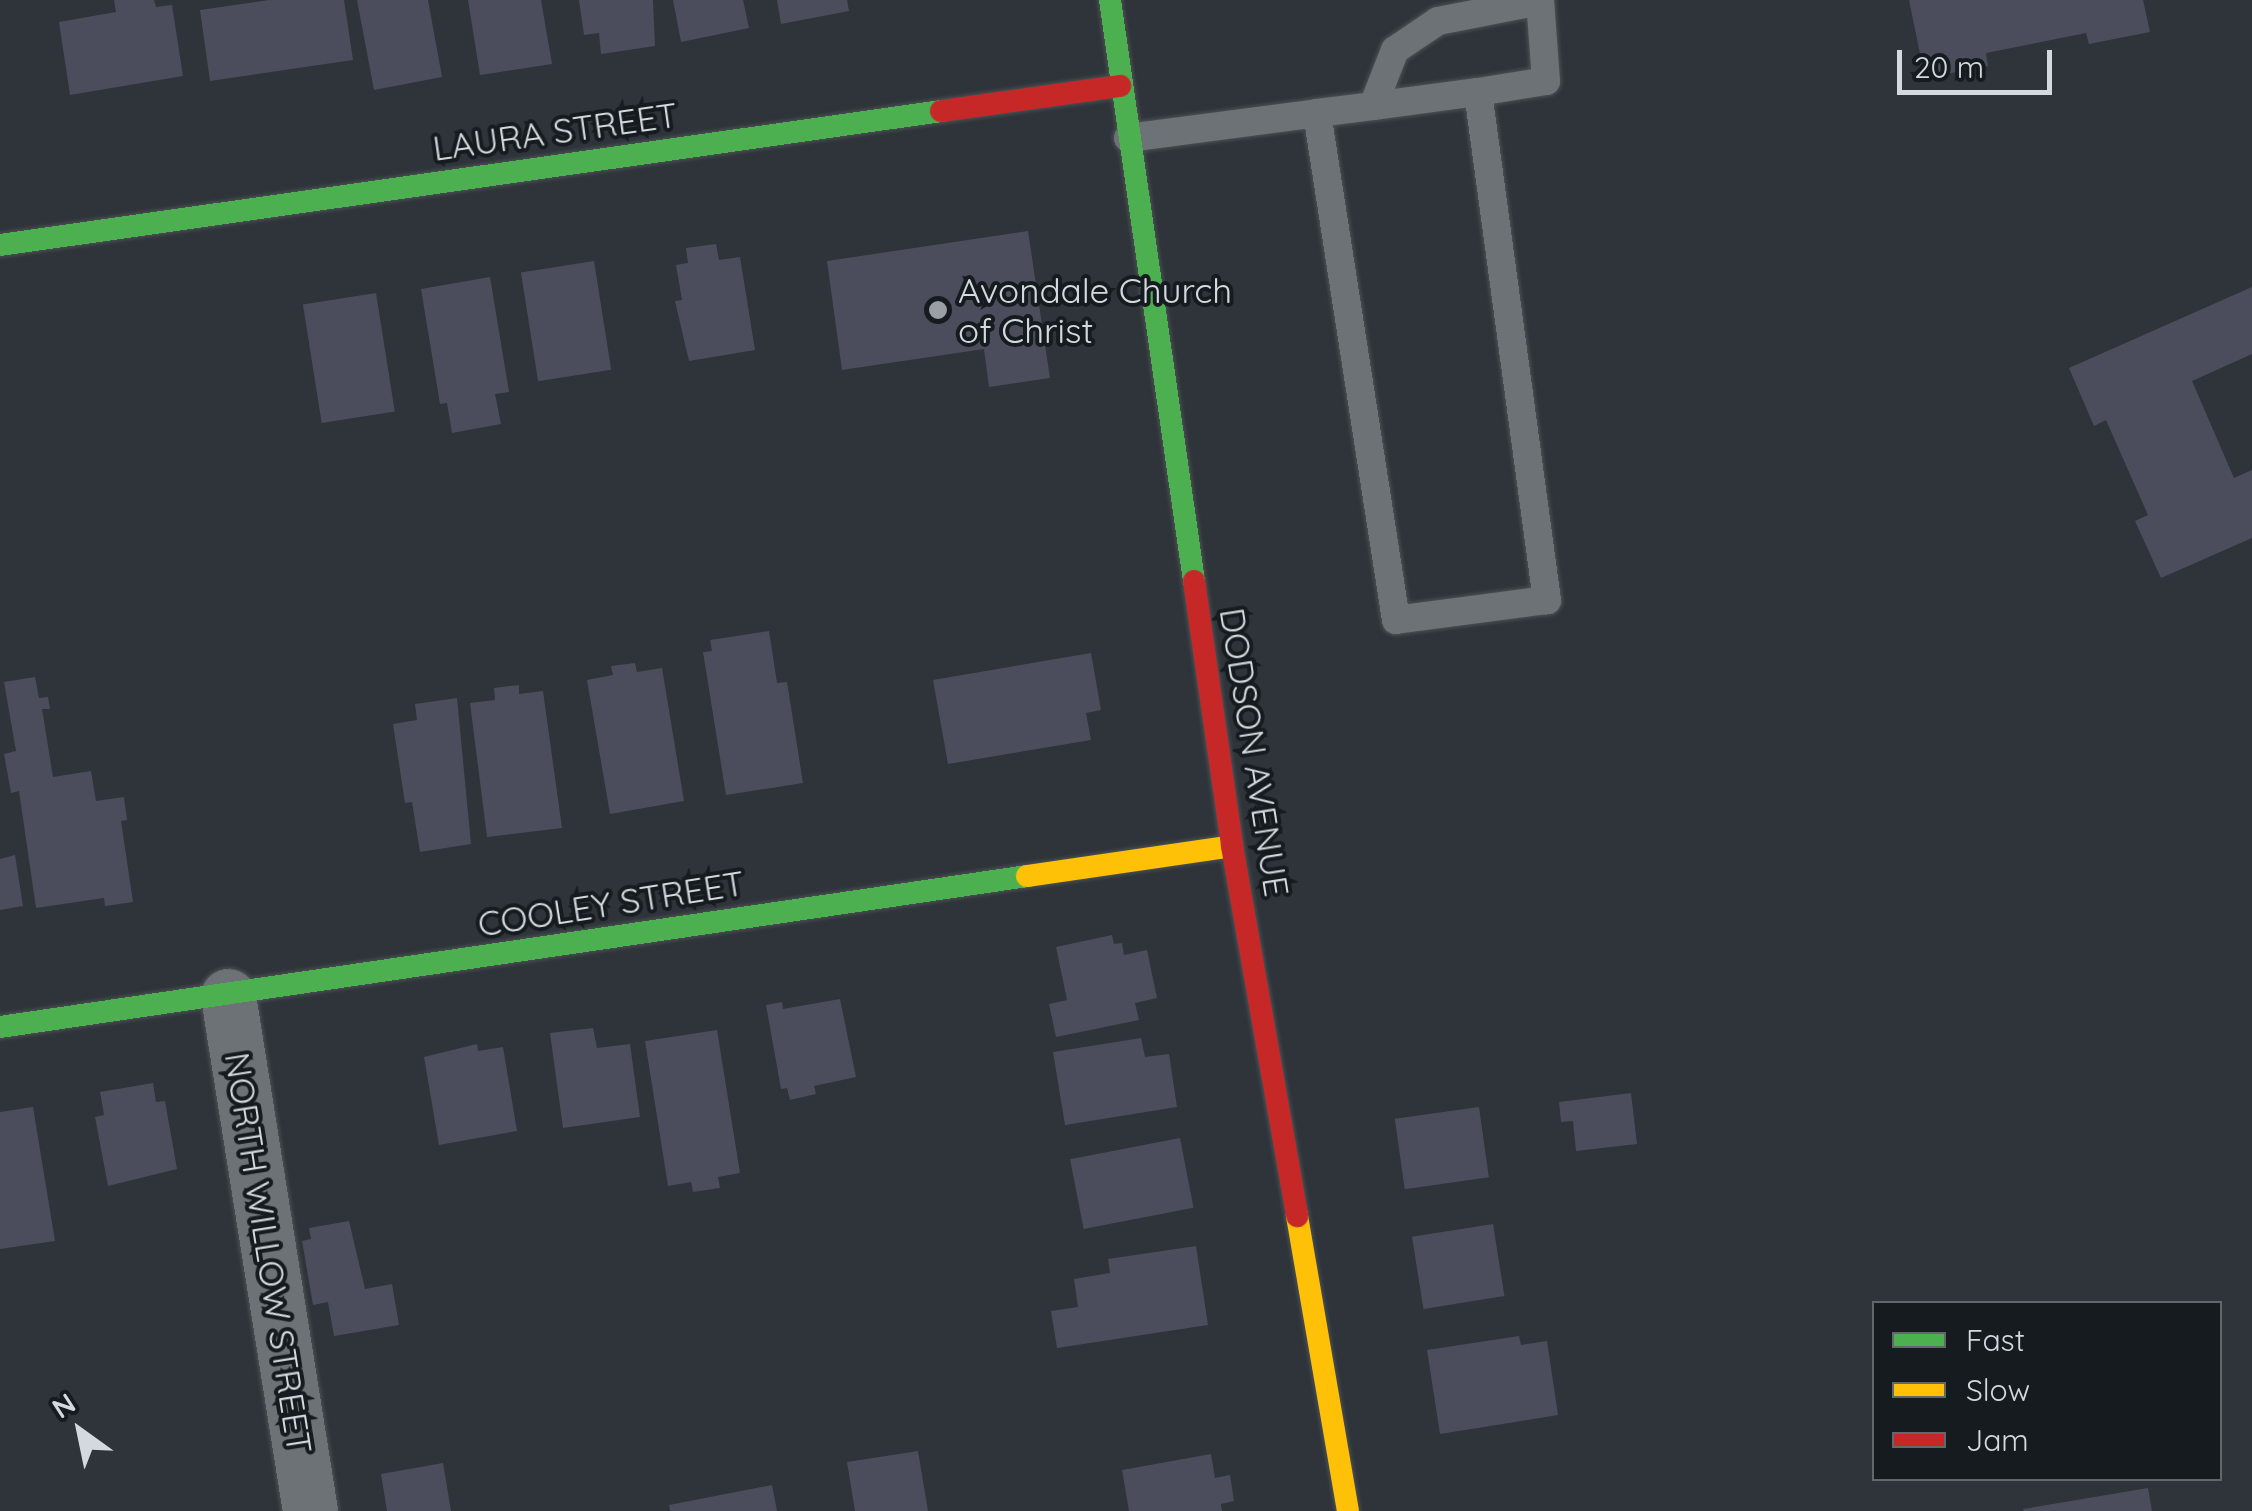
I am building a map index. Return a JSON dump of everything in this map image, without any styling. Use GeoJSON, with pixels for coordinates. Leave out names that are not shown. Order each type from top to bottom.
{"type":"FeatureCollection","features":[{"type":"Feature","properties":{"kind":"street","name":"DODSON AVENUE"},"geometry":{"type":"LineString","coordinates":[[1110,0],[1232,846],[1348,1511]]}},
{"type":"Feature","properties":{"kind":"street","name":"LAURA STREET"},"geometry":{"type":"LineString","coordinates":[[0,245],[1120,86]]}},
{"type":"Feature","properties":{"kind":"street","name":"COOLEY STREET"},"geometry":{"type":"LineString","coordinates":[[0,1027],[1232,846]]}},
{"type":"Feature","properties":{"kind":"street","name":"NORTH WILLOW STREET"},"geometry":{"type":"LineString","coordinates":[[228,996],[310,1511]]}},
{"type":"Feature","properties":{"kind":"lane"},"geometry":{"type":"LineString","coordinates":[[1128,138],[1373,106],[1478,92],[1546,81],[1540,0],[1438,21],[1395,50],[1373,106]]}},
{"type":"Feature","properties":{"kind":"lane"},"geometry":{"type":"LineString","coordinates":[[1317,113],[1396,620],[1453,613],[1548,600],[1478,92]]}},
{"type":"Feature","properties":{"kind":"building"},"geometry":{"type":"Polygon","coordinates":[[[114,0],[154,0],[156,7],[172,5],[183,76],[70,95],[59,22],[116,12],[114,0]]]}},
{"type":"Feature","properties":{"kind":"building"},"geometry":{"type":"Polygon","coordinates":[[[269,0],[344,0],[353,60],[210,81],[200,10],[269,0]]]}},
{"type":"Feature","properties":{"kind":"building"},"geometry":{"type":"Polygon","coordinates":[[[357,0],[428,0],[442,77],[374,90],[357,0]]]}},
{"type":"Feature","properties":{"kind":"building"},"geometry":{"type":"Polygon","coordinates":[[[468,0],[541,0],[552,64],[480,75],[468,0]]]}},
{"type":"Feature","properties":{"kind":"building"},"geometry":{"type":"Polygon","coordinates":[[[579,0],[653,0],[655,46],[601,54],[599,33],[584,35],[579,0]]]}},
{"type":"Feature","properties":{"kind":"building"},"geometry":{"type":"Polygon","coordinates":[[[673,0],[743,0],[749,28],[681,42],[673,0]]]}},
{"type":"Feature","properties":{"kind":"building"},"geometry":{"type":"Polygon","coordinates":[[[777,0],[847,0],[849,11],[781,24],[777,0]]]}},
{"type":"Feature","properties":{"kind":"building"},"geometry":{"type":"Polygon","coordinates":[[[1909,0],[2143,0],[2150,32],[2089,44],[2086,33],[1986,53],[1988,66],[1925,78],[1909,0]]]}},
{"type":"Feature","properties":{"kind":"building"},"geometry":{"type":"Polygon","coordinates":[[[1028,231],[1050,378],[989,387],[984,349],[842,370],[827,261],[1028,231]]]}},
{"type":"Feature","properties":{"kind":"building"},"geometry":{"type":"Polygon","coordinates":[[[716,244],[719,260],[740,257],[755,350],[689,361],[675,301],[682,300],[676,265],[688,263],[686,248],[716,244]]]}},
{"type":"Feature","properties":{"kind":"building"},"geometry":{"type":"Polygon","coordinates":[[[594,261],[611,370],[538,381],[521,273],[594,261]]]}},
{"type":"Feature","properties":{"kind":"building"},"geometry":{"type":"Polygon","coordinates":[[[490,277],[509,392],[495,394],[501,424],[452,433],[447,403],[440,404],[421,289],[490,277]]]}},
{"type":"Feature","properties":{"kind":"building"},"geometry":{"type":"Polygon","coordinates":[[[2252,287],[2252,354],[2192,381],[2234,478],[2252,470],[2252,538],[2161,578],[2135,521],[2148,515],[2106,420],[2094,426],[2069,368],[2252,287]]]}},
{"type":"Feature","properties":{"kind":"building"},"geometry":{"type":"Polygon","coordinates":[[[376,293],[395,412],[322,423],[303,305],[376,293]]]}},
{"type":"Feature","properties":{"kind":"building"},"geometry":{"type":"Polygon","coordinates":[[[769,631],[777,683],[787,682],[803,783],[726,795],[703,652],[712,651],[710,640],[769,631]]]}},
{"type":"Feature","properties":{"kind":"building"},"geometry":{"type":"Polygon","coordinates":[[[1091,653],[1101,710],[1086,713],[1091,740],[948,764],[933,680],[1091,653]]]}},
{"type":"Feature","properties":{"kind":"building"},"geometry":{"type":"Polygon","coordinates":[[[635,663],[637,672],[662,668],[684,801],[610,814],[587,680],[613,675],[611,666],[635,663]]]}},
{"type":"Feature","properties":{"kind":"building"},"geometry":{"type":"Polygon","coordinates":[[[35,677],[39,698],[48,697],[50,709],[42,709],[53,777],[91,771],[96,801],[124,797],[127,820],[121,821],[133,902],[105,906],[104,898],[36,908],[19,791],[11,793],[4,754],[16,751],[4,682],[35,677]]]}},
{"type":"Feature","properties":{"kind":"building"},"geometry":{"type":"Polygon","coordinates":[[[519,685],[519,694],[543,691],[562,828],[487,837],[470,703],[495,700],[494,688],[519,685]]]}},
{"type":"Feature","properties":{"kind":"building"},"geometry":{"type":"Polygon","coordinates":[[[457,698],[471,844],[420,852],[412,802],[405,803],[393,724],[417,720],[415,704],[457,698]]]}},
{"type":"Feature","properties":{"kind":"building"},"geometry":{"type":"Polygon","coordinates":[[[15,855],[23,906],[0,910],[0,859],[15,855]]]}},
{"type":"Feature","properties":{"kind":"building"},"geometry":{"type":"Polygon","coordinates":[[[1112,935],[1114,944],[1122,943],[1124,955],[1147,950],[1157,998],[1135,1003],[1139,1020],[1056,1037],[1049,1004],[1067,1000],[1056,947],[1112,935]]]}},
{"type":"Feature","properties":{"kind":"building"},"geometry":{"type":"Polygon","coordinates":[[[840,999],[856,1077],[814,1086],[816,1094],[790,1100],[787,1088],[781,1089],[766,1005],[782,1002],[783,1009],[840,999]]]}},
{"type":"Feature","properties":{"kind":"building"},"geometry":{"type":"Polygon","coordinates":[[[593,1028],[597,1048],[630,1044],[640,1117],[563,1128],[550,1033],[593,1028]]]}},
{"type":"Feature","properties":{"kind":"building"},"geometry":{"type":"Polygon","coordinates":[[[717,1030],[740,1173],[718,1177],[720,1188],[693,1192],[691,1182],[668,1186],[645,1041],[717,1030]]]}},
{"type":"Feature","properties":{"kind":"building"},"geometry":{"type":"Polygon","coordinates":[[[1141,1038],[1145,1057],[1169,1054],[1177,1107],[1065,1125],[1053,1052],[1141,1038]]]}},
{"type":"Feature","properties":{"kind":"building"},"geometry":{"type":"Polygon","coordinates":[[[477,1044],[478,1051],[503,1047],[517,1131],[439,1145],[424,1057],[477,1044]]]}},
{"type":"Feature","properties":{"kind":"building"},"geometry":{"type":"Polygon","coordinates":[[[153,1083],[156,1102],[165,1101],[177,1169],[108,1186],[95,1117],[104,1115],[100,1092],[153,1083]]]}},
{"type":"Feature","properties":{"kind":"building"},"geometry":{"type":"Polygon","coordinates":[[[1631,1093],[1637,1144],[1576,1151],[1573,1121],[1561,1122],[1559,1102],[1631,1093]]]}},
{"type":"Feature","properties":{"kind":"building"},"geometry":{"type":"Polygon","coordinates":[[[33,1107],[55,1241],[0,1249],[0,1112],[33,1107]]]}},
{"type":"Feature","properties":{"kind":"building"},"geometry":{"type":"Polygon","coordinates":[[[1479,1107],[1489,1177],[1405,1189],[1395,1119],[1479,1107]]]}},
{"type":"Feature","properties":{"kind":"building"},"geometry":{"type":"Polygon","coordinates":[[[1180,1138],[1194,1208],[1084,1229],[1070,1159],[1180,1138]]]}},
{"type":"Feature","properties":{"kind":"building"},"geometry":{"type":"Polygon","coordinates":[[[349,1221],[365,1289],[392,1284],[399,1325],[334,1336],[328,1302],[313,1305],[302,1241],[311,1239],[309,1228],[349,1221]]]}},
{"type":"Feature","properties":{"kind":"building"},"geometry":{"type":"Polygon","coordinates":[[[1493,1224],[1504,1296],[1423,1309],[1412,1237],[1493,1224]]]}},
{"type":"Feature","properties":{"kind":"building"},"geometry":{"type":"Polygon","coordinates":[[[1196,1246],[1208,1325],[1057,1348],[1051,1311],[1078,1307],[1074,1279],[1110,1273],[1108,1259],[1196,1246]]]}},
{"type":"Feature","properties":{"kind":"building"},"geometry":{"type":"Polygon","coordinates":[[[1519,1336],[1521,1345],[1547,1341],[1558,1415],[1440,1434],[1427,1350],[1519,1336]]]}},
{"type":"Feature","properties":{"kind":"building"},"geometry":{"type":"Polygon","coordinates":[[[918,1451],[928,1511],[855,1511],[847,1462],[918,1451]]]}},
{"type":"Feature","properties":{"kind":"building"},"geometry":{"type":"Polygon","coordinates":[[[1211,1454],[1215,1478],[1230,1475],[1234,1501],[1221,1504],[1222,1511],[1129,1511],[1122,1470],[1211,1454]]]}},
{"type":"Feature","properties":{"kind":"building"},"geometry":{"type":"Polygon","coordinates":[[[443,1463],[451,1511],[387,1511],[381,1474],[443,1463]]]}},
{"type":"Feature","properties":{"kind":"building"},"geometry":{"type":"Polygon","coordinates":[[[772,1485],[777,1511],[670,1511],[669,1505],[772,1485]]]}},
{"type":"Feature","properties":{"kind":"building"},"geometry":{"type":"Polygon","coordinates":[[[2148,1488],[2152,1511],[2023,1509],[2148,1488]]]}},
{"type":"Feature","properties":{"kind":"traffic: fast"},"geometry":{"type":"LineString","coordinates":[[1110,0],[1194,581]]}},
{"type":"Feature","properties":{"kind":"traffic: fast"},"geometry":{"type":"LineString","coordinates":[[0,245],[941,111]]}},
{"type":"Feature","properties":{"kind":"traffic: fast"},"geometry":{"type":"LineString","coordinates":[[0,1027],[1027,876]]}},
{"type":"Feature","properties":{"kind":"traffic: slow"},"geometry":{"type":"LineString","coordinates":[[1027,876],[1232,846]]}},
{"type":"Feature","properties":{"kind":"traffic: slow"},"geometry":{"type":"LineString","coordinates":[[1297,1216],[1348,1511]]}},
{"type":"Feature","properties":{"kind":"traffic: jam"},"geometry":{"type":"LineString","coordinates":[[941,111],[1120,86]]}},
{"type":"Feature","properties":{"kind":"traffic: jam"},"geometry":{"type":"LineString","coordinates":[[1194,581],[1232,846],[1297,1216]]}},
{"type":"Feature","properties":{"kind":"place","name":"Avondale Church of Christ"},"geometry":{"type":"Point","coordinates":[938,310]}}]}
